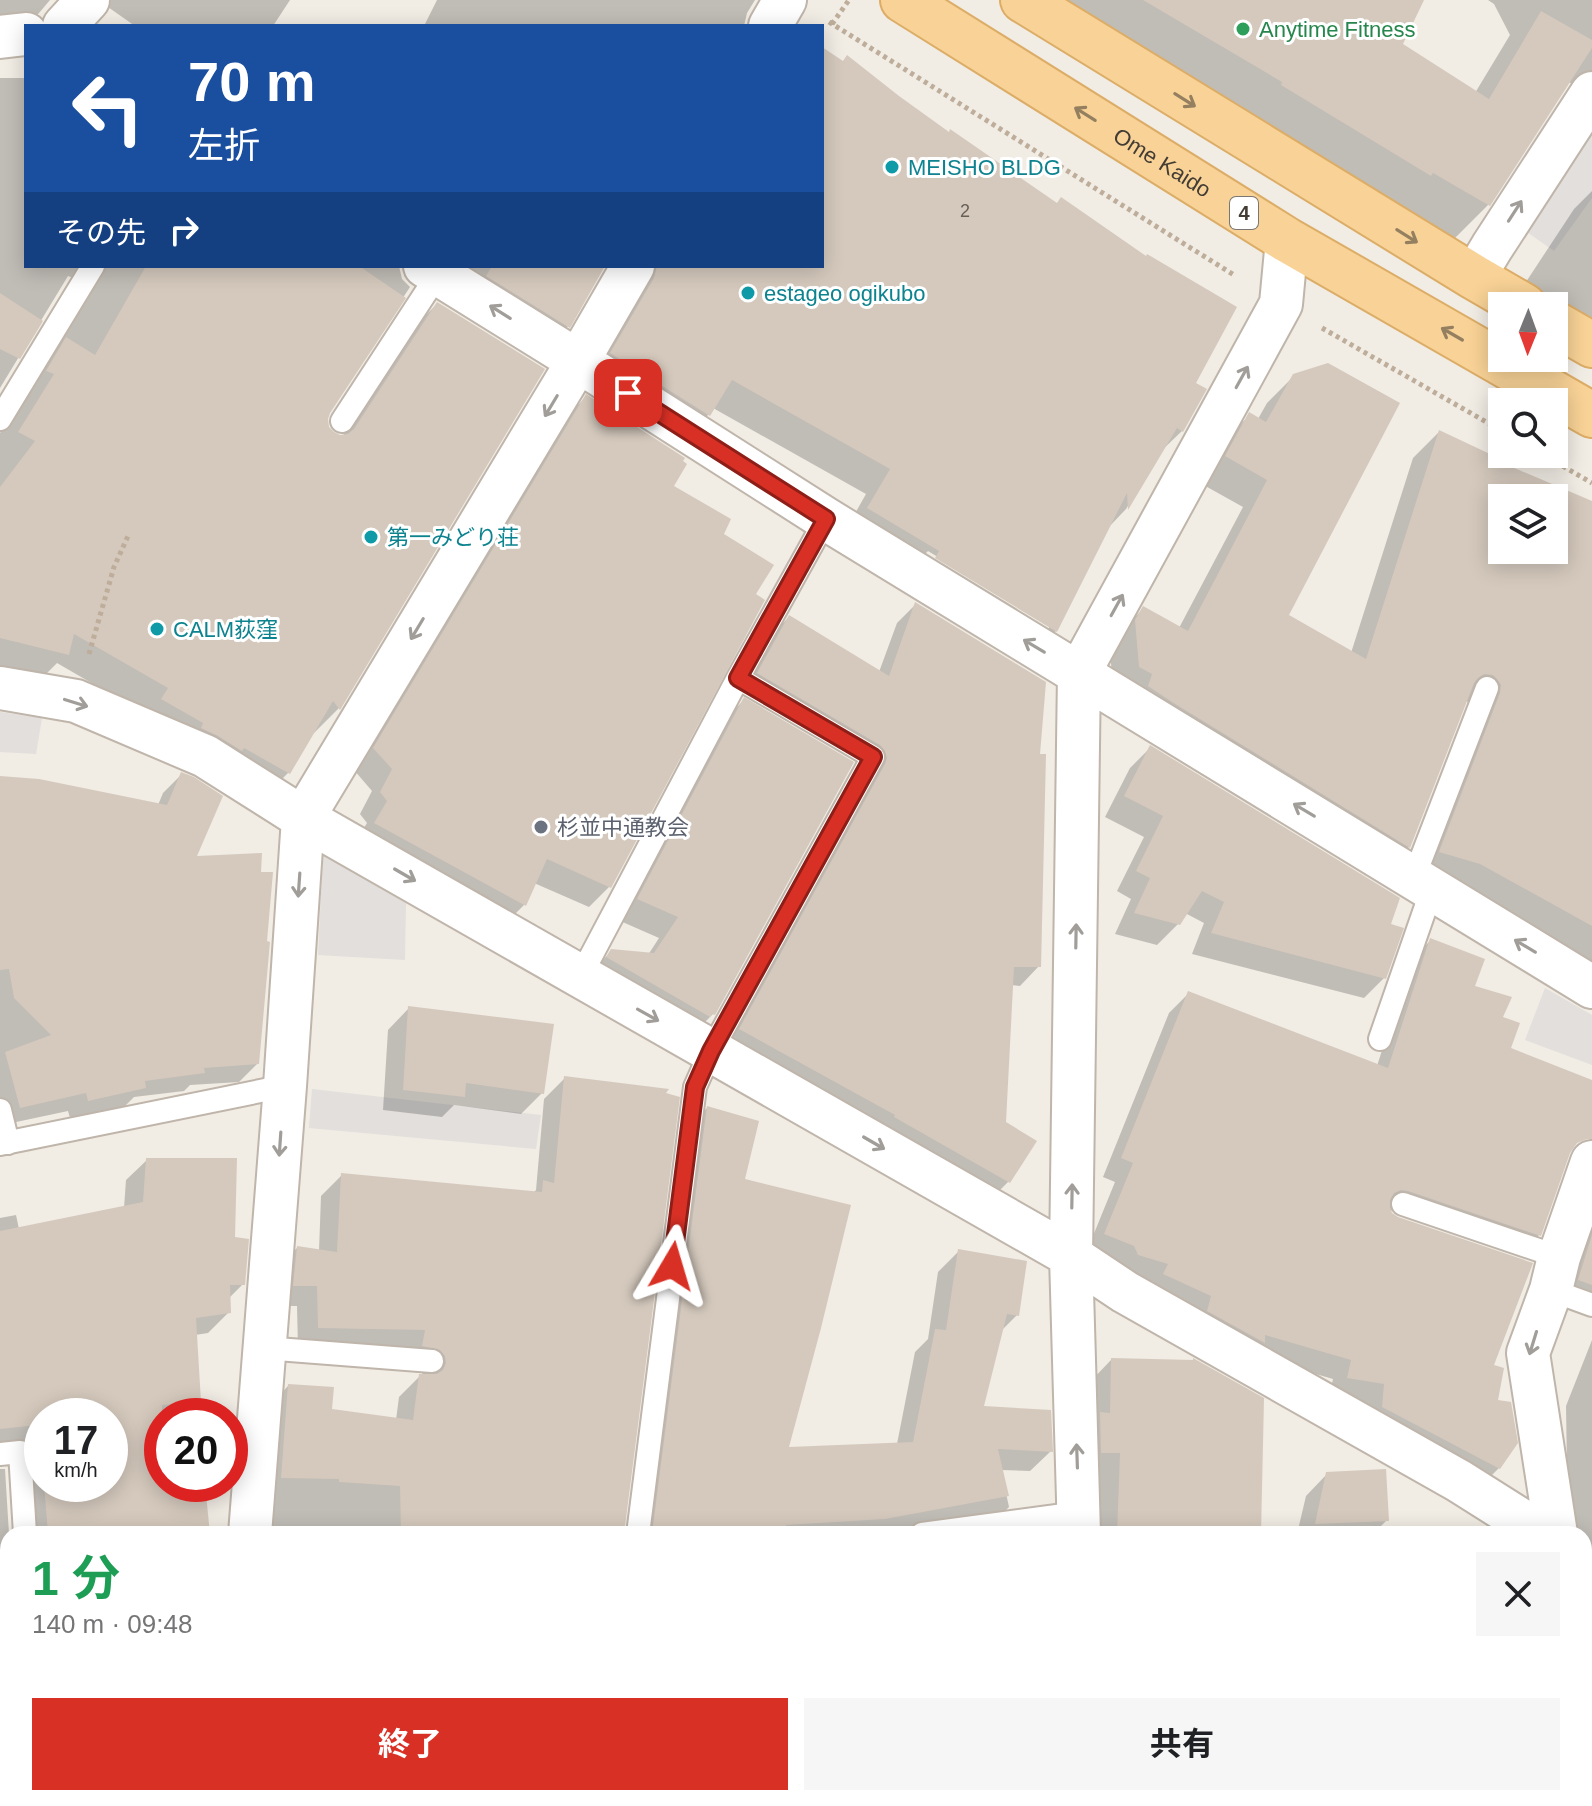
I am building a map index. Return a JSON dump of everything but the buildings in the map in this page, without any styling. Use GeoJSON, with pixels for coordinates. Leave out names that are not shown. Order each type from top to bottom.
{"type":"FeatureCollection","features":[{"type":"Feature","properties":{"kind":"main road","name":"Ome Kaido"},"geometry":{"type":"LineString","coordinates":[[903,0],[1287,240],[1592,415]]}},
{"type":"Feature","properties":{"kind":"main road"},"geometry":{"type":"LineString","coordinates":[[1023,0],[1500,292]]}},
{"type":"Feature","properties":{"kind":"main road"},"geometry":{"type":"LineString","coordinates":[[1568,331],[1592,345]]}},
{"type":"Feature","properties":{"kind":"street"},"geometry":{"type":"LineString","coordinates":[[66,24],[88,0]]}},
{"type":"Feature","properties":{"kind":"street"},"geometry":{"type":"LineString","coordinates":[[774,24],[802,8]]}},
{"type":"Feature","properties":{"kind":"street"},"geometry":{"type":"LineString","coordinates":[[0,37],[24,34]]}},
{"type":"Feature","properties":{"kind":"street"},"geometry":{"type":"LineString","coordinates":[[1474,277],[1592,93]]}},
{"type":"Feature","properties":{"kind":"street"},"geometry":{"type":"LineString","coordinates":[[1079,1523],[1071,1256],[1079,673],[1281,304],[1287,240]]}},
{"type":"Feature","properties":{"kind":"street"},"geometry":{"type":"LineString","coordinates":[[251,1526],[303,818],[632,268]]}},
{"type":"Feature","properties":{"kind":"street"},"geometry":{"type":"LineString","coordinates":[[431,270],[826,519],[1592,987]]}},
{"type":"Feature","properties":{"kind":"street"},"geometry":{"type":"LineString","coordinates":[[0,688],[76,701],[205,756],[303,818],[1071,1256],[1125,1292],[1459,1481],[1530,1526]]}},
{"type":"Feature","properties":{"kind":"street"},"geometry":{"type":"LineString","coordinates":[[1555,1526],[1528,1353],[1592,1162]]}},
{"type":"Feature","properties":{"kind":"lane"},"geometry":{"type":"LineString","coordinates":[[0,419],[92,268]]}},
{"type":"Feature","properties":{"kind":"lane"},"geometry":{"type":"LineString","coordinates":[[342,421],[431,270]]}},
{"type":"Feature","properties":{"kind":"lane"},"geometry":{"type":"LineString","coordinates":[[580,977],[826,519]]}},
{"type":"Feature","properties":{"kind":"lane"},"geometry":{"type":"LineString","coordinates":[[639,1526],[695,1087],[711,1051],[873,757],[738,678]]}},
{"type":"Feature","properties":{"kind":"lane"},"geometry":{"type":"LineString","coordinates":[[1380,1039],[1423,883],[1487,688]]}},
{"type":"Feature","properties":{"kind":"lane"},"geometry":{"type":"LineString","coordinates":[[0,1110],[4,1144],[285,1086]]}},
{"type":"Feature","properties":{"kind":"lane"},"geometry":{"type":"LineString","coordinates":[[1403,1204],[1555,1273],[1592,1305]]}},
{"type":"Feature","properties":{"kind":"lane"},"geometry":{"type":"LineString","coordinates":[[264,1348],[432,1361]]}},
{"type":"Feature","properties":{"kind":"lane"},"geometry":{"type":"LineString","coordinates":[[0,1454],[20,1452],[25,1526]]}},
{"type":"Feature","properties":{"kind":"lane"},"geometry":{"type":"LineString","coordinates":[[1036,1526],[1079,1523]]}},
{"type":"Feature","properties":{"kind":"path"},"geometry":{"type":"LineString","coordinates":[[832,24],[849,0]]}},
{"type":"Feature","properties":{"kind":"path"},"geometry":{"type":"LineString","coordinates":[[802,8],[1281,304],[1488,423]]}},
{"type":"Feature","properties":{"kind":"path"},"geometry":{"type":"LineString","coordinates":[[1566,468],[1592,483]]}},
{"type":"Feature","properties":{"kind":"path"},"geometry":{"type":"LineString","coordinates":[[76,701],[114,567],[128,536]]}},
{"type":"Feature","properties":{"kind":"shaded area"},"geometry":{"type":"Polygon","coordinates":[[[1592,131],[1592,198],[1554,251],[1524,230],[1592,131]]]}},
{"type":"Feature","properties":{"kind":"shaded area"},"geometry":{"type":"Polygon","coordinates":[[[0,712],[42,718],[36,754],[0,752],[0,712]]]}},
{"type":"Feature","properties":{"kind":"shaded area"},"geometry":{"type":"Polygon","coordinates":[[[323,855],[406,903],[405,960],[318,955],[323,855]]]}},
{"type":"Feature","properties":{"kind":"shaded area"},"geometry":{"type":"Polygon","coordinates":[[[1545,988],[1592,1015],[1592,1065],[1525,1040],[1545,988]]]}},
{"type":"Feature","properties":{"kind":"shaded area"},"geometry":{"type":"Polygon","coordinates":[[[312,1089],[541,1115],[536,1149],[309,1128],[312,1089]]]}},
{"type":"Feature","properties":{"kind":"place","name":"Anytime Fitness"},"geometry":{"type":"Point","coordinates":[1243,29]}},
{"type":"Feature","properties":{"kind":"place","name":"MEISHO BLDG"},"geometry":{"type":"Point","coordinates":[892,167]}},
{"type":"Feature","properties":{"kind":"place","name":"estageo ogikubo"},"geometry":{"type":"Point","coordinates":[748,293]}},
{"type":"Feature","properties":{"kind":"place","name":"第一みどり荘"},"geometry":{"type":"Point","coordinates":[371,537]}},
{"type":"Feature","properties":{"kind":"place","name":"CALM荻窪"},"geometry":{"type":"Point","coordinates":[157,629]}},
{"type":"Feature","properties":{"kind":"place","name":"杉並中通教会"},"geometry":{"type":"Point","coordinates":[541,827]}},
{"type":"Feature","properties":{"kind":"route"},"geometry":{"type":"LineString","coordinates":[[628,393],[826,519],[738,678],[873,757],[711,1051],[695,1087],[672,1266]]}}]}
